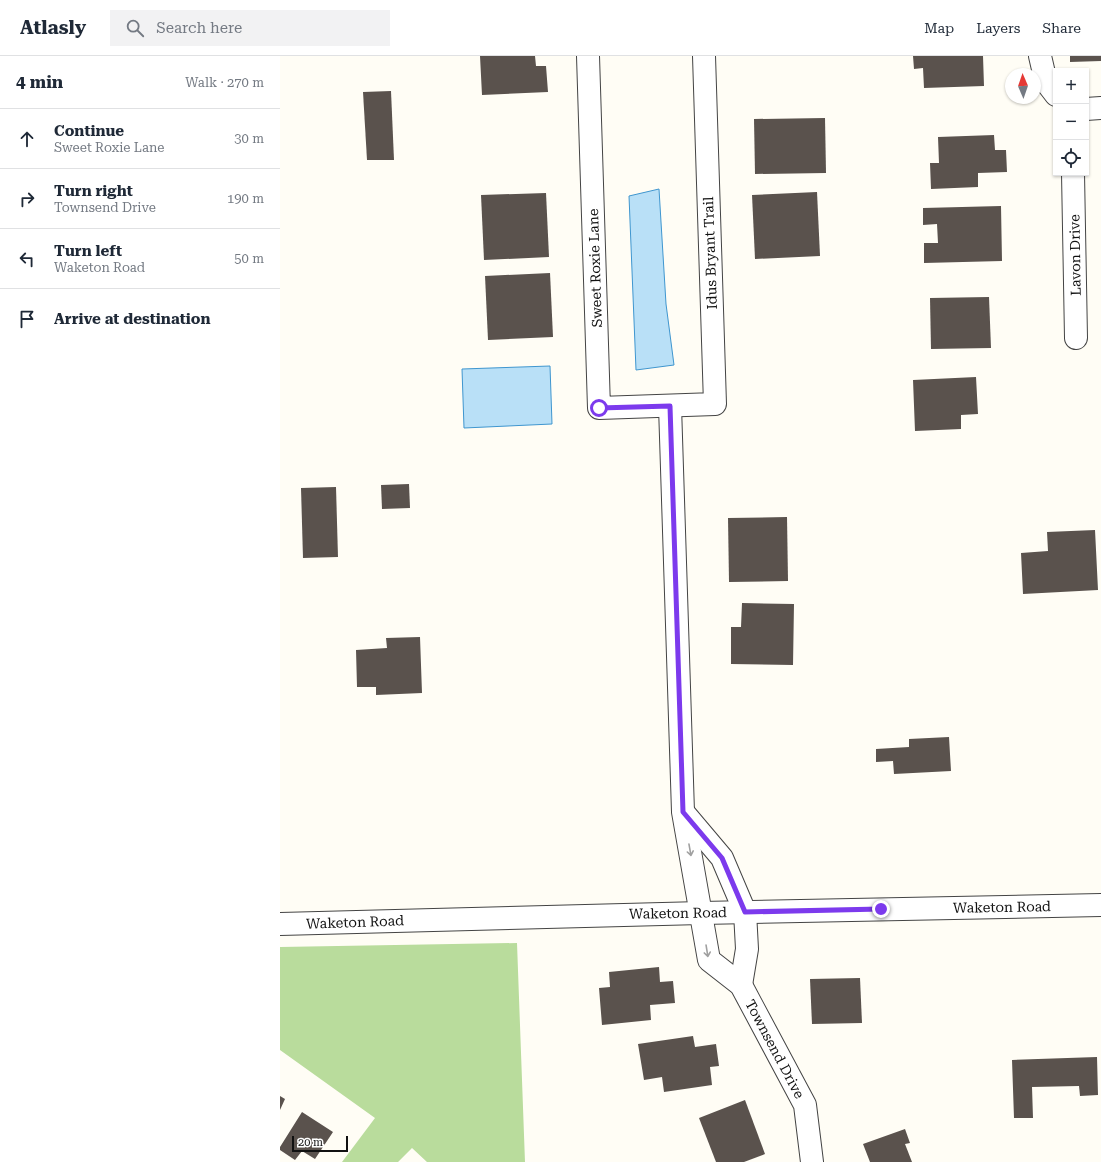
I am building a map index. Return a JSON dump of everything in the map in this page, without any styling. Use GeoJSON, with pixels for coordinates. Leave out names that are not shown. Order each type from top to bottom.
{"type":"FeatureCollection","features":[{"type":"Feature","properties":{"kind":"street","name":"Sweet Roxie Lane"},"geometry":{"type":"LineString","coordinates":[[588,56],[599,408],[670,406]]}},
{"type":"Feature","properties":{"kind":"street","name":"Idus Bryant Trail"},"geometry":{"type":"LineString","coordinates":[[670,406],[715,404],[704,56]]}},
{"type":"Feature","properties":{"kind":"street"},"geometry":{"type":"LineString","coordinates":[[1040,56],[1046,82],[1053,91]]}},
{"type":"Feature","properties":{"kind":"street"},"geometry":{"type":"LineString","coordinates":[[1089,109],[1101,108]]}},
{"type":"Feature","properties":{"kind":"street","name":"Lavon Drive"},"geometry":{"type":"LineString","coordinates":[[1073,176],[1076,338]]}},
{"type":"Feature","properties":{"kind":"street","name":"Townsend Drive"},"geometry":{"type":"LineString","coordinates":[[670,406],[683,812],[709,960],[741,985],[806,1105],[812,1162]]}},
{"type":"Feature","properties":{"kind":"street","name":"Townsend Drive"},"geometry":{"type":"LineString","coordinates":[[683,812],[722,858],[745,912],[747,949],[741,985]]}},
{"type":"Feature","properties":{"kind":"street","name":"Waketon Road"},"geometry":{"type":"LineString","coordinates":[[280,924],[701,913],[1101,905]]}},
{"type":"Feature","properties":{"kind":"green space"},"geometry":{"type":"Polygon","coordinates":[[[517,943],[525,1162],[427,1162],[412,1148],[398,1162],[342,1162],[375,1118],[280,1050],[280,947],[517,943]]]}},
{"type":"Feature","properties":{"kind":"water"},"geometry":{"type":"Polygon","coordinates":[[[659,189],[666,304],[674,365],[636,370],[629,196],[659,189]]]}},
{"type":"Feature","properties":{"kind":"water"},"geometry":{"type":"Polygon","coordinates":[[[550,366],[552,424],[464,428],[462,369],[550,366]]]}},
{"type":"Feature","properties":{"kind":"building"},"geometry":{"type":"Polygon","coordinates":[[[480,56],[535,56],[536,66],[546,66],[548,92],[482,95],[480,56]]]}},
{"type":"Feature","properties":{"kind":"building"},"geometry":{"type":"Polygon","coordinates":[[[913,56],[983,56],[984,86],[924,88],[923,68],[914,69],[913,56]]]}},
{"type":"Feature","properties":{"kind":"building"},"geometry":{"type":"Polygon","coordinates":[[[1070,56],[1101,56],[1101,61],[1070,62],[1070,56]]]}},
{"type":"Feature","properties":{"kind":"building"},"geometry":{"type":"Polygon","coordinates":[[[391,91],[394,160],[367,160],[363,92],[391,91]]]}},
{"type":"Feature","properties":{"kind":"building"},"geometry":{"type":"Polygon","coordinates":[[[825,118],[826,173],[755,174],[754,119],[825,118]]]}},
{"type":"Feature","properties":{"kind":"building"},"geometry":{"type":"Polygon","coordinates":[[[994,135],[995,150],[1006,150],[1007,172],[978,173],[978,187],[931,189],[930,163],[939,163],[938,137],[994,135]]]}},
{"type":"Feature","properties":{"kind":"building"},"geometry":{"type":"Polygon","coordinates":[[[817,192],[820,256],[755,259],[752,195],[817,192]]]}},
{"type":"Feature","properties":{"kind":"building"},"geometry":{"type":"Polygon","coordinates":[[[546,193],[549,257],[484,260],[481,195],[546,193]]]}},
{"type":"Feature","properties":{"kind":"building"},"geometry":{"type":"Polygon","coordinates":[[[1001,206],[1002,261],[924,263],[924,243],[938,243],[937,224],[923,225],[923,208],[1001,206]]]}},
{"type":"Feature","properties":{"kind":"building"},"geometry":{"type":"Polygon","coordinates":[[[550,273],[553,337],[488,340],[485,276],[550,273]]]}},
{"type":"Feature","properties":{"kind":"building"},"geometry":{"type":"Polygon","coordinates":[[[989,297],[991,348],[931,349],[930,298],[989,297]]]}},
{"type":"Feature","properties":{"kind":"building"},"geometry":{"type":"Polygon","coordinates":[[[976,377],[978,414],[961,415],[961,429],[915,431],[913,380],[976,377]]]}},
{"type":"Feature","properties":{"kind":"building"},"geometry":{"type":"Polygon","coordinates":[[[409,484],[410,508],[382,509],[381,485],[409,484]]]}},
{"type":"Feature","properties":{"kind":"building"},"geometry":{"type":"Polygon","coordinates":[[[336,487],[338,557],[303,558],[301,488],[336,487]]]}},
{"type":"Feature","properties":{"kind":"building"},"geometry":{"type":"Polygon","coordinates":[[[787,517],[788,581],[729,582],[728,518],[787,517]]]}},
{"type":"Feature","properties":{"kind":"building"},"geometry":{"type":"Polygon","coordinates":[[[1095,530],[1098,590],[1023,594],[1021,553],[1048,551],[1047,532],[1095,530]]]}},
{"type":"Feature","properties":{"kind":"building"},"geometry":{"type":"Polygon","coordinates":[[[742,603],[794,604],[793,665],[731,664],[731,627],[741,627],[742,603]]]}},
{"type":"Feature","properties":{"kind":"building"},"geometry":{"type":"Polygon","coordinates":[[[420,637],[422,693],[376,695],[376,687],[357,687],[356,650],[387,648],[386,638],[420,637]]]}},
{"type":"Feature","properties":{"kind":"building"},"geometry":{"type":"Polygon","coordinates":[[[949,737],[951,771],[894,774],[893,761],[876,762],[876,749],[909,747],[909,739],[949,737]]]}},
{"type":"Feature","properties":{"kind":"building"},"geometry":{"type":"Polygon","coordinates":[[[659,967],[660,982],[673,981],[675,1003],[650,1005],[651,1020],[602,1025],[599,988],[610,987],[609,972],[659,967]]]}},
{"type":"Feature","properties":{"kind":"building"},"geometry":{"type":"Polygon","coordinates":[[[860,978],[862,1023],[812,1024],[810,979],[860,978]]]}},
{"type":"Feature","properties":{"kind":"building"},"geometry":{"type":"Polygon","coordinates":[[[693,1036],[695,1047],[716,1044],[719,1066],[710,1067],[712,1085],[664,1092],[662,1077],[644,1080],[638,1044],[693,1036]]]}},
{"type":"Feature","properties":{"kind":"building"},"geometry":{"type":"Polygon","coordinates":[[[1097,1057],[1098,1095],[1080,1096],[1079,1086],[1032,1087],[1033,1118],[1014,1118],[1012,1060],[1097,1057]]]}},
{"type":"Feature","properties":{"kind":"building"},"geometry":{"type":"Polygon","coordinates":[[[280,1096],[285,1099],[280,1110],[280,1096]]]}},
{"type":"Feature","properties":{"kind":"building"},"geometry":{"type":"Polygon","coordinates":[[[745,1100],[765,1154],[744,1162],[716,1162],[699,1118],[745,1100]]]}},
{"type":"Feature","properties":{"kind":"building"},"geometry":{"type":"Polygon","coordinates":[[[302,1112],[333,1132],[315,1159],[302,1151],[295,1160],[280,1150],[280,1147],[302,1112]]]}},
{"type":"Feature","properties":{"kind":"building"},"geometry":{"type":"Polygon","coordinates":[[[905,1129],[910,1143],[905,1144],[912,1162],[870,1162],[863,1144],[905,1129]]]}},
{"type":"Feature","properties":{"kind":"route"},"geometry":{"type":"LineString","coordinates":[[599,408],[670,406],[683,812],[722,858],[745,912],[881,909]]}}]}
